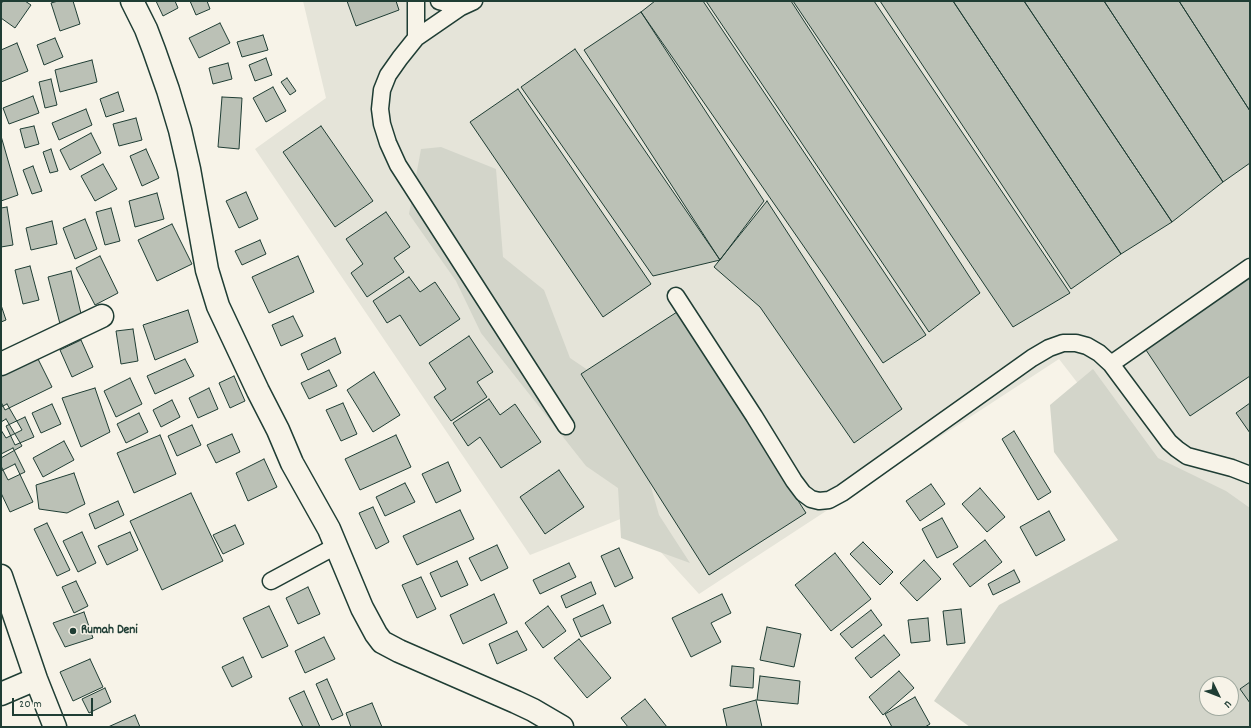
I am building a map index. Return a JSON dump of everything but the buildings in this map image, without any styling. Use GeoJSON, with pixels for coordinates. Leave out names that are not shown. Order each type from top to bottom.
{"type":"FeatureCollection","features":[{"type":"Feature","properties":{"kind":"street"},"geometry":{"type":"LineString","coordinates":[[132,1],[146,29],[154,50],[168,90],[181,135],[189,169],[207,270],[218,306],[278,430],[299,478],[322,515],[362,608],[376,634],[382,642],[399,652],[516,702],[562,727]]}},
{"type":"Feature","properties":{"kind":"street"},"geometry":{"type":"LineString","coordinates":[[1,364],[102,316]]}},
{"type":"Feature","properties":{"kind":"street"},"geometry":{"type":"LineString","coordinates":[[1,576],[36,679],[56,727]]}},
{"type":"Feature","properties":{"kind":"street"},"geometry":{"type":"LineString","coordinates":[[1,694],[36,679]]}},
{"type":"Feature","properties":{"kind":"lane"},"geometry":{"type":"LineString","coordinates":[[416,1],[416,38]]}},
{"type":"Feature","properties":{"kind":"lane"},"geometry":{"type":"LineString","coordinates":[[439,1],[468,4]]}},
{"type":"Feature","properties":{"kind":"lane"},"geometry":{"type":"LineString","coordinates":[[468,4],[416,38],[400,58],[388,75],[382,90],[380,109],[382,124],[388,143],[398,165],[566,426]]}},
{"type":"Feature","properties":{"kind":"lane"},"geometry":{"type":"LineString","coordinates":[[1111,364],[1250,267]]}},
{"type":"Feature","properties":{"kind":"lane"},"geometry":{"type":"LineString","coordinates":[[676,296],[754,416],[794,481],[803,493],[811,499],[819,501],[829,500],[842,493],[1032,358],[1049,348],[1063,343],[1076,343],[1087,346],[1099,353],[1111,364],[1169,442],[1177,449],[1187,456],[1199,460],[1214,462],[1250,476]]}},
{"type":"Feature","properties":{"kind":"lane"},"geometry":{"type":"LineString","coordinates":[[271,581],[336,546]]}},
{"type":"Feature","properties":{"kind":"shaded area"},"geometry":{"type":"Polygon","coordinates":[[[303,1],[1250,1],[1250,606],[1059,359],[699,594],[628,516],[530,555],[255,149],[326,98],[303,1]]]}},
{"type":"Feature","properties":{"kind":"shaded area"},"geometry":{"type":"Polygon","coordinates":[[[441,147],[496,169],[503,257],[544,290],[570,358],[607,383],[635,431],[659,515],[690,563],[621,538],[618,488],[586,466],[481,333],[456,281],[409,214],[421,149],[441,147]]]}},
{"type":"Feature","properties":{"kind":"shaded area"},"geometry":{"type":"Polygon","coordinates":[[[1093,369],[1158,458],[1226,491],[1250,508],[1250,727],[970,727],[934,701],[999,605],[1118,540],[1054,452],[1050,405],[1093,369]]]}},
{"type":"Feature","properties":{"kind":"place","name":"Rumah Deni"},"geometry":{"type":"Point","coordinates":[73,631]}}]}
